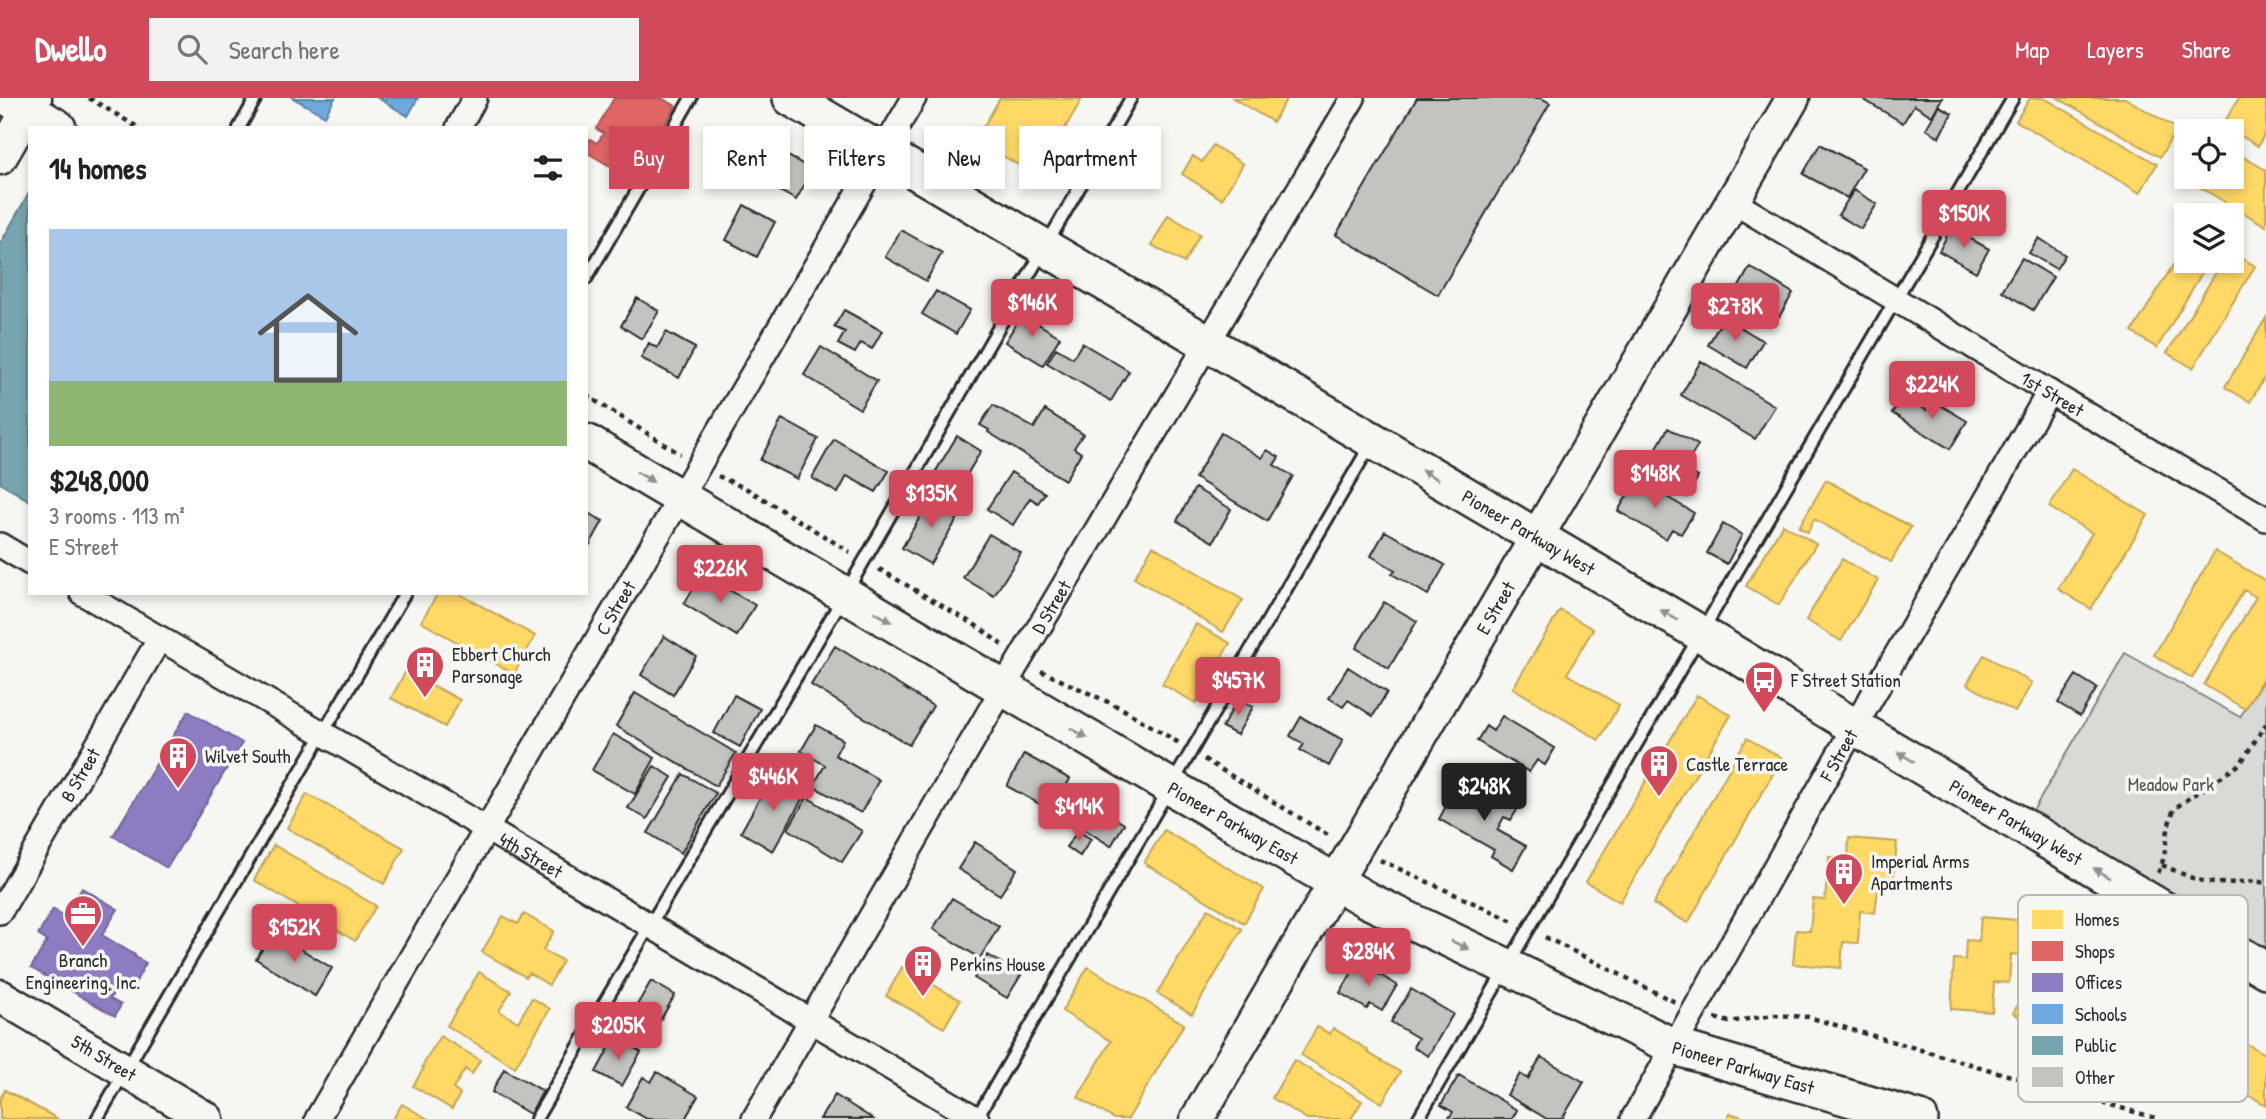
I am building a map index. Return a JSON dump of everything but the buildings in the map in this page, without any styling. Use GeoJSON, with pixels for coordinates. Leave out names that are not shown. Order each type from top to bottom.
{"type":"FeatureCollection","features":[{"type":"Feature","properties":{"kind":"main road","name":"Pioneer Parkway West"},"geometry":{"type":"LineString","coordinates":[[791,98],[838,126]]}},
{"type":"Feature","properties":{"kind":"main road"},"geometry":{"type":"LineString","coordinates":[[24,102],[55,126]]}},
{"type":"Feature","properties":{"kind":"main road","name":"Pioneer Parkway West"},"geometry":{"type":"LineString","coordinates":[[910,169],[1700,633],[2139,895]]}},
{"type":"Feature","properties":{"kind":"main road","name":"Pioneer Parkway East"},"geometry":{"type":"LineString","coordinates":[[588,443],[1334,882],[1506,968],[1675,1046],[1920,1119]]}},
{"type":"Feature","properties":{"kind":"main road","name":"Pioneer Parkway West"},"geometry":{"type":"LineString","coordinates":[[2248,959],[2266,970]]}},
{"type":"Feature","properties":{"kind":"street"},"geometry":{"type":"LineString","coordinates":[[458,126],[475,98]]}},
{"type":"Feature","properties":{"kind":"street","name":"C Street"},"geometry":{"type":"LineString","coordinates":[[898,126],[914,98]]}},
{"type":"Feature","properties":{"kind":"street","name":"D Street"},"geometry":{"type":"LineString","coordinates":[[754,1119],[1003,688],[1353,98]]}},
{"type":"Feature","properties":{"kind":"street","name":"E Street"},"geometry":{"type":"LineString","coordinates":[[1197,1119],[1793,98]]}},
{"type":"Feature","properties":{"kind":"street"},"geometry":{"type":"LineString","coordinates":[[0,158],[24,102]]}},
{"type":"Feature","properties":{"kind":"street","name":"C Street"},"geometry":{"type":"LineString","coordinates":[[317,1119],[485,828],[862,189]]}},
{"type":"Feature","properties":{"kind":"street","name":"1st Street"},"geometry":{"type":"LineString","coordinates":[[1732,201],[2266,519]]}},
{"type":"Feature","properties":{"kind":"street","name":"F Street"},"geometry":{"type":"LineString","coordinates":[[1633,1119],[2049,392]]}},
{"type":"Feature","properties":{"kind":"street"},"geometry":{"type":"LineString","coordinates":[[0,545],[28,562]]}},
{"type":"Feature","properties":{"kind":"street","name":"4th Street"},"geometry":{"type":"LineString","coordinates":[[85,595],[976,1119]]}},
{"type":"Feature","properties":{"kind":"street","name":"B Street"},"geometry":{"type":"LineString","coordinates":[[0,912],[160,638]]}},
{"type":"Feature","properties":{"kind":"street","name":"5th Street"},"geometry":{"type":"LineString","coordinates":[[0,996],[207,1119]]}},
{"type":"Feature","properties":{"kind":"lane"},"geometry":{"type":"LineString","coordinates":[[240,126],[256,98]]}},
{"type":"Feature","properties":{"kind":"lane"},"geometry":{"type":"LineString","coordinates":[[588,276],[691,98]]}},
{"type":"Feature","properties":{"kind":"lane"},"geometry":{"type":"LineString","coordinates":[[536,1119],[845,594],[1130,98]]}},
{"type":"Feature","properties":{"kind":"lane"},"geometry":{"type":"LineString","coordinates":[[1418,1119],[2013,98]]}},
{"type":"Feature","properties":{"kind":"lane"},"geometry":{"type":"LineString","coordinates":[[976,1119],[1373,441]]}},
{"type":"Feature","properties":{"kind":"lane"},"geometry":{"type":"LineString","coordinates":[[97,1119],[404,595]]}},
{"type":"Feature","properties":{"kind":"path"},"geometry":{"type":"LineString","coordinates":[[89,98],[136,126]]}},
{"type":"Feature","properties":{"kind":"path"},"geometry":{"type":"LineString","coordinates":[[2146,895],[2162,865],[2170,817],[2175,808],[2240,764],[2266,724]]}},
{"type":"Feature","properties":{"kind":"path"},"geometry":{"type":"LineString","coordinates":[[2162,865],[2215,883],[2266,883]]}},
{"type":"Feature","properties":{"kind":"green space","name":"Meadow Park"},"geometry":{"type":"Polygon","coordinates":[[[2125,653],[2240,717],[2266,675],[2266,949],[2248,938],[2248,895],[2175,895],[2033,811],[2125,653]]]}},
{"type":"Feature","properties":{"kind":"place","name":"Ebbert Church Parsonage"},"geometry":{"type":"Point","coordinates":[425,699]}},
{"type":"Feature","properties":{"kind":"place","name":"F Street Station"},"geometry":{"type":"Point","coordinates":[1764,714]}},
{"type":"Feature","properties":{"kind":"place","name":"Wilvet South"},"geometry":{"type":"Point","coordinates":[178,790]}},
{"type":"Feature","properties":{"kind":"place","name":"Castle Terrace"},"geometry":{"type":"Point","coordinates":[1659,798]}},
{"type":"Feature","properties":{"kind":"place","name":"Imperial Arms Apartments"},"geometry":{"type":"Point","coordinates":[1844,906]}},
{"type":"Feature","properties":{"kind":"place","name":"Branch Engineering, Inc."},"geometry":{"type":"Point","coordinates":[83,948]}},
{"type":"Feature","properties":{"kind":"place","name":"Perkins House"},"geometry":{"type":"Point","coordinates":[923,998]}}]}
